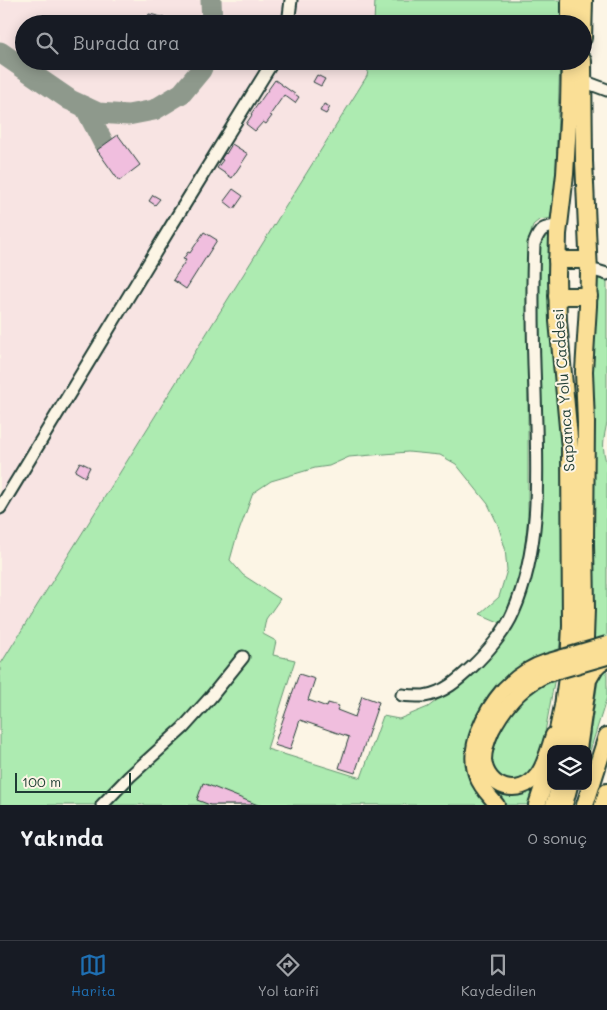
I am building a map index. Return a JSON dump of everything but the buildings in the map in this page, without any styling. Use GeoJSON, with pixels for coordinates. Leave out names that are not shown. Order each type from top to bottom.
{"type":"FeatureCollection","features":[{"type":"Feature","properties":{"kind":"highway"},"geometry":{"type":"LineString","coordinates":[[570,0],[570,15]]}},
{"type":"Feature","properties":{"kind":"highway"},"geometry":{"type":"LineString","coordinates":[[584,0],[584,15]]}},
{"type":"Feature","properties":{"kind":"highway","name":"Sapanca Yolu Caddesi"},"geometry":{"type":"LineString","coordinates":[[555,745],[564,706],[571,626],[570,448],[560,350],[557,260],[567,139],[570,70]]}},
{"type":"Feature","properties":{"kind":"highway","name":"Sapanca Yolu Caddesi"},"geometry":{"type":"LineString","coordinates":[[570,745],[581,683],[585,638],[586,421],[584,371],[589,266],[584,161],[583,70]]}},
{"type":"Feature","properties":{"kind":"highway"},"geometry":{"type":"LineString","coordinates":[[557,260],[589,266]]}},
{"type":"Feature","properties":{"kind":"highway"},"geometry":{"type":"LineString","coordinates":[[558,296],[588,296]]}},
{"type":"Feature","properties":{"kind":"highway"},"geometry":{"type":"LineString","coordinates":[[585,805],[607,736]]}},
{"type":"Feature","properties":{"kind":"highway"},"geometry":{"type":"LineString","coordinates":[[537,805],[547,775]]}},
{"type":"Feature","properties":{"kind":"highway"},"geometry":{"type":"LineString","coordinates":[[554,805],[559,790]]}},
{"type":"Feature","properties":{"kind":"highway"},"geometry":{"type":"LineString","coordinates":[[602,805],[607,792]]}},
{"type":"Feature","properties":{"kind":"main road"},"geometry":{"type":"LineString","coordinates":[[564,706],[537,776],[520,787],[506,788],[499,785],[486,767],[485,752],[488,738],[503,711],[519,692],[547,668],[607,644]]}},
{"type":"Feature","properties":{"kind":"main road"},"geometry":{"type":"LineString","coordinates":[[497,805],[481,785],[474,769],[476,740],[495,700],[505,688],[523,673],[607,658]]}},
{"type":"Feature","properties":{"kind":"main road"},"geometry":{"type":"LineString","coordinates":[[580,745],[589,680],[596,668],[607,658]]}},
{"type":"Feature","properties":{"kind":"main road"},"geometry":{"type":"LineString","coordinates":[[565,805],[569,790]]}},
{"type":"Feature","properties":{"kind":"street"},"geometry":{"type":"LineString","coordinates":[[289,15],[291,0]]}},
{"type":"Feature","properties":{"kind":"street"},"geometry":{"type":"LineString","coordinates":[[0,508],[267,70]]}},
{"type":"Feature","properties":{"kind":"street"},"geometry":{"type":"LineString","coordinates":[[583,81],[607,90]]}},
{"type":"Feature","properties":{"kind":"street"},"geometry":{"type":"LineString","coordinates":[[402,695],[423,696],[437,693],[454,684],[480,660],[496,640],[513,614],[524,584],[532,545],[537,465],[534,372],[534,244],[537,235],[542,229],[559,226]]}},
{"type":"Feature","properties":{"kind":"street"},"geometry":{"type":"LineString","coordinates":[[589,266],[607,274]]}},
{"type":"Feature","properties":{"kind":"street"},"geometry":{"type":"LineString","coordinates":[[102,805],[183,728],[243,657]]}},
{"type":"Feature","properties":{"kind":"shaded area"},"geometry":{"type":"Polygon","coordinates":[[[0,0],[375,0],[374,15],[15,15],[15,70],[368,70],[367,76],[0,665],[0,0]]]}},
{"type":"Feature","properties":{"kind":"green space"},"geometry":{"type":"Polygon","coordinates":[[[375,0],[561,0],[561,15],[374,15],[375,0]]]}},
{"type":"Feature","properties":{"kind":"green space"},"geometry":{"type":"Polygon","coordinates":[[[368,70],[560,70],[552,218],[539,220],[533,225],[530,237],[528,301],[528,515],[524,554],[517,588],[501,623],[480,614],[499,597],[507,570],[505,548],[498,525],[488,504],[456,464],[440,455],[408,452],[349,457],[329,466],[315,468],[271,481],[253,493],[230,560],[243,575],[280,599],[266,619],[263,634],[276,641],[273,655],[295,660],[267,749],[361,778],[383,716],[399,719],[428,707],[485,663],[506,634],[532,573],[542,512],[538,252],[550,232],[548,308],[559,416],[563,497],[563,614],[559,651],[539,658],[491,698],[489,805],[0,805],[0,665],[367,76],[368,70]]]}},
{"type":"Feature","properties":{"kind":"green space"},"geometry":{"type":"Polygon","coordinates":[[[596,276],[607,278],[607,423],[604,448],[607,463],[607,637],[591,642],[591,528],[594,481],[592,392],[596,276]]]}},
{"type":"Feature","properties":{"kind":"green space"},"geometry":{"type":"Polygon","coordinates":[[[607,667],[607,697],[592,745],[589,745],[598,680],[607,667]]]}},
{"type":"Feature","properties":{"kind":"green space"},"geometry":{"type":"Polygon","coordinates":[[[555,677],[542,749],[536,767],[527,778],[511,782],[504,780],[493,769],[490,760],[490,752],[495,739],[511,709],[531,689],[555,677]]]}},
{"type":"Feature","properties":{"kind":"green space"},"geometry":{"type":"Polygon","coordinates":[[[488,784],[538,784],[530,805],[503,805],[488,784]]]}},
{"type":"Feature","properties":{"kind":"taxiway"},"geometry":{"type":"LineString","coordinates":[[211,0],[212,15]]}},
{"type":"Feature","properties":{"kind":"taxiway"},"geometry":{"type":"LineString","coordinates":[[0,52],[15,62]]}},
{"type":"Feature","properties":{"kind":"taxiway"},"geometry":{"type":"LineString","coordinates":[[26,70],[70,100],[98,113],[128,115],[154,110],[182,93],[201,70]]}},
{"type":"Feature","properties":{"kind":"taxiway"},"geometry":{"type":"LineString","coordinates":[[85,107],[104,144]]}}]}
